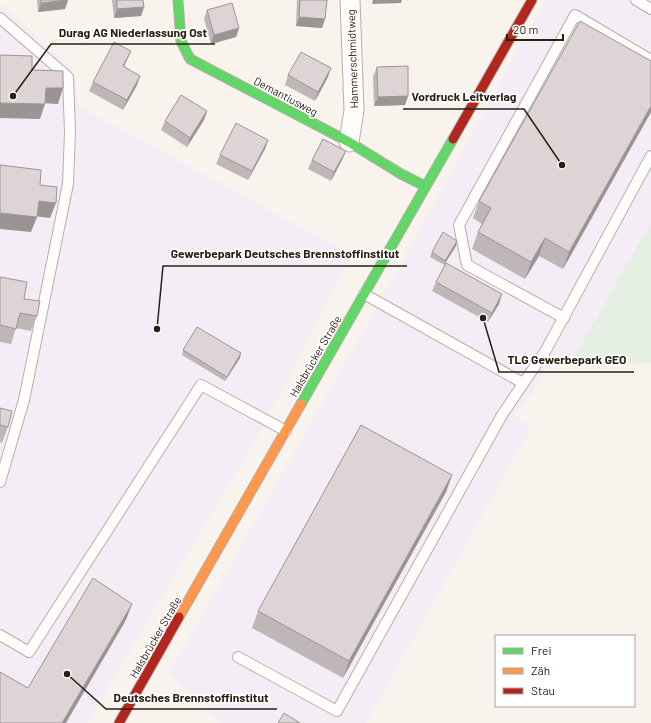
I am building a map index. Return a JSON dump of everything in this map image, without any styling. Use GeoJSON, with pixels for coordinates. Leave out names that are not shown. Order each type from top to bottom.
{"type":"FeatureCollection","features":[{"type":"Feature","properties":{"kind":"main road","name":"Demantiusweg"},"geometry":{"type":"LineString","coordinates":[[178,0],[181,41],[190,59],[349,142],[401,174],[424,186]]}},
{"type":"Feature","properties":{"kind":"main road","name":"Halsbrücker Straße"},"geometry":{"type":"LineString","coordinates":[[119,723],[424,186],[532,0]]}},
{"type":"Feature","properties":{"kind":"street","name":"Hammerschmidtweg"},"geometry":{"type":"LineString","coordinates":[[349,142],[354,110],[350,0]]}},
{"type":"Feature","properties":{"kind":"lane"},"geometry":{"type":"LineString","coordinates":[[636,0],[651,9]]}},
{"type":"Feature","properties":{"kind":"lane"},"geometry":{"type":"LineString","coordinates":[[564,318],[467,265],[460,225],[575,15],[651,60]]}},
{"type":"Feature","properties":{"kind":"lane"},"geometry":{"type":"LineString","coordinates":[[0,18],[68,77],[70,132],[68,184],[46,299],[24,400],[0,482]]}},
{"type":"Feature","properties":{"kind":"lane"},"geometry":{"type":"LineString","coordinates":[[238,657],[337,711],[502,415],[546,350],[651,156]]}},
{"type":"Feature","properties":{"kind":"lane"},"geometry":{"type":"LineString","coordinates":[[364,294],[523,383]]}},
{"type":"Feature","properties":{"kind":"lane"},"geometry":{"type":"LineString","coordinates":[[0,635],[29,652],[201,385],[286,431]]}},
{"type":"Feature","properties":{"kind":"shaded area"},"geometry":{"type":"Polygon","coordinates":[[[545,0],[651,0],[651,222],[569,366],[549,365],[532,394],[515,415],[531,428],[366,723],[221,723],[169,674],[397,271],[545,0]]]}},
{"type":"Feature","properties":{"kind":"shaded area"},"geometry":{"type":"Polygon","coordinates":[[[0,3],[73,69],[79,106],[352,255],[258,436],[87,723],[0,723],[0,3]]]}},
{"type":"Feature","properties":{"kind":"shaded area"},"geometry":{"type":"Polygon","coordinates":[[[651,222],[651,363],[569,366],[651,222]]]}},
{"type":"Feature","properties":{"kind":"building"},"geometry":{"type":"Polygon","coordinates":[[[41,0],[68,0],[41,3],[41,0]]]}},
{"type":"Feature","properties":{"kind":"building"},"geometry":{"type":"Polygon","coordinates":[[[117,0],[143,0],[144,7],[117,9],[117,0]]]}},
{"type":"Feature","properties":{"kind":"building"},"geometry":{"type":"Polygon","coordinates":[[[300,0],[327,0],[325,19],[299,17],[300,0]]]}},
{"type":"Feature","properties":{"kind":"building"},"geometry":{"type":"Polygon","coordinates":[[[232,3],[239,28],[214,35],[207,10],[232,3]]]}},
{"type":"Feature","properties":{"kind":"building"},"geometry":{"type":"Polygon","coordinates":[[[580,21],[651,61],[651,106],[569,252],[545,238],[531,262],[478,232],[491,208],[479,201],[580,21]]]}},
{"type":"Feature","properties":{"kind":"building"},"geometry":{"type":"Polygon","coordinates":[[[114,42],[131,51],[123,66],[140,76],[127,100],[93,82],[114,42]]]}},
{"type":"Feature","properties":{"kind":"building"},"geometry":{"type":"Polygon","coordinates":[[[301,52],[331,68],[318,92],[288,75],[301,52]]]}},
{"type":"Feature","properties":{"kind":"building"},"geometry":{"type":"Polygon","coordinates":[[[0,55],[32,56],[32,70],[63,71],[63,88],[46,88],[45,104],[0,103],[0,55]]]}},
{"type":"Feature","properties":{"kind":"building"},"geometry":{"type":"Polygon","coordinates":[[[408,66],[408,96],[378,97],[377,67],[408,66]]]}},
{"type":"Feature","properties":{"kind":"building"},"geometry":{"type":"Polygon","coordinates":[[[181,95],[207,111],[190,138],[165,121],[181,95]]]}},
{"type":"Feature","properties":{"kind":"building"},"geometry":{"type":"Polygon","coordinates":[[[236,123],[268,140],[252,171],[220,155],[236,123]]]}},
{"type":"Feature","properties":{"kind":"building"},"geometry":{"type":"Polygon","coordinates":[[[323,139],[346,151],[334,172],[312,160],[323,139]]]}},
{"type":"Feature","properties":{"kind":"building"},"geometry":{"type":"Polygon","coordinates":[[[0,165],[41,170],[40,185],[57,187],[56,203],[39,201],[37,217],[0,213],[0,165]]]}},
{"type":"Feature","properties":{"kind":"building"},"geometry":{"type":"Polygon","coordinates":[[[443,232],[457,241],[445,261],[432,252],[443,232]]]}},
{"type":"Feature","properties":{"kind":"building"},"geometry":{"type":"Polygon","coordinates":[[[446,263],[502,294],[492,313],[436,282],[446,263]]]}},
{"type":"Feature","properties":{"kind":"building"},"geometry":{"type":"Polygon","coordinates":[[[0,277],[27,282],[24,299],[40,301],[37,316],[20,313],[16,329],[0,325],[0,277]]]}},
{"type":"Feature","properties":{"kind":"building"},"geometry":{"type":"Polygon","coordinates":[[[197,327],[241,353],[227,377],[183,350],[197,327]]]}},
{"type":"Feature","properties":{"kind":"building"},"geometry":{"type":"Polygon","coordinates":[[[0,408],[12,411],[8,427],[0,425],[0,408]]]}},
{"type":"Feature","properties":{"kind":"building"},"geometry":{"type":"Polygon","coordinates":[[[361,425],[452,475],[349,661],[258,611],[361,425]]]}},
{"type":"Feature","properties":{"kind":"building"},"geometry":{"type":"Polygon","coordinates":[[[93,578],[132,604],[62,723],[0,723],[0,672],[28,688],[93,578]]]}},
{"type":"Feature","properties":{"kind":"building"},"geometry":{"type":"Polygon","coordinates":[[[284,713],[300,723],[278,723],[284,713]]]}},
{"type":"Feature","properties":{"kind":"traffic: fast"},"geometry":{"type":"LineString","coordinates":[[178,0],[181,41],[190,59],[349,142],[401,174],[425,186]]}},
{"type":"Feature","properties":{"kind":"traffic: fast"},"geometry":{"type":"LineString","coordinates":[[301,404],[453,139]]}},
{"type":"Feature","properties":{"kind":"traffic: slow"},"geometry":{"type":"LineString","coordinates":[[179,617],[301,404]]}},
{"type":"Feature","properties":{"kind":"traffic: jam"},"geometry":{"type":"LineString","coordinates":[[453,139],[532,0]]}},
{"type":"Feature","properties":{"kind":"traffic: jam"},"geometry":{"type":"LineString","coordinates":[[119,723],[179,617]]}},
{"type":"Feature","properties":{"kind":"place","name":"Durag AG Niederlassung Ost"},"geometry":{"type":"Point","coordinates":[13,96]}},
{"type":"Feature","properties":{"kind":"place","name":"Vordruck Leitverlag"},"geometry":{"type":"Point","coordinates":[562,165]}},
{"type":"Feature","properties":{"kind":"place","name":"TLG Gewerbepark GEO"},"geometry":{"type":"Point","coordinates":[483,318]}},
{"type":"Feature","properties":{"kind":"place","name":"Gewerbepark Deutsches Brennstoffinstitut"},"geometry":{"type":"Point","coordinates":[157,329]}},
{"type":"Feature","properties":{"kind":"place","name":"Deutsches Brennstoffinstitut"},"geometry":{"type":"Point","coordinates":[67,674]}}]}
